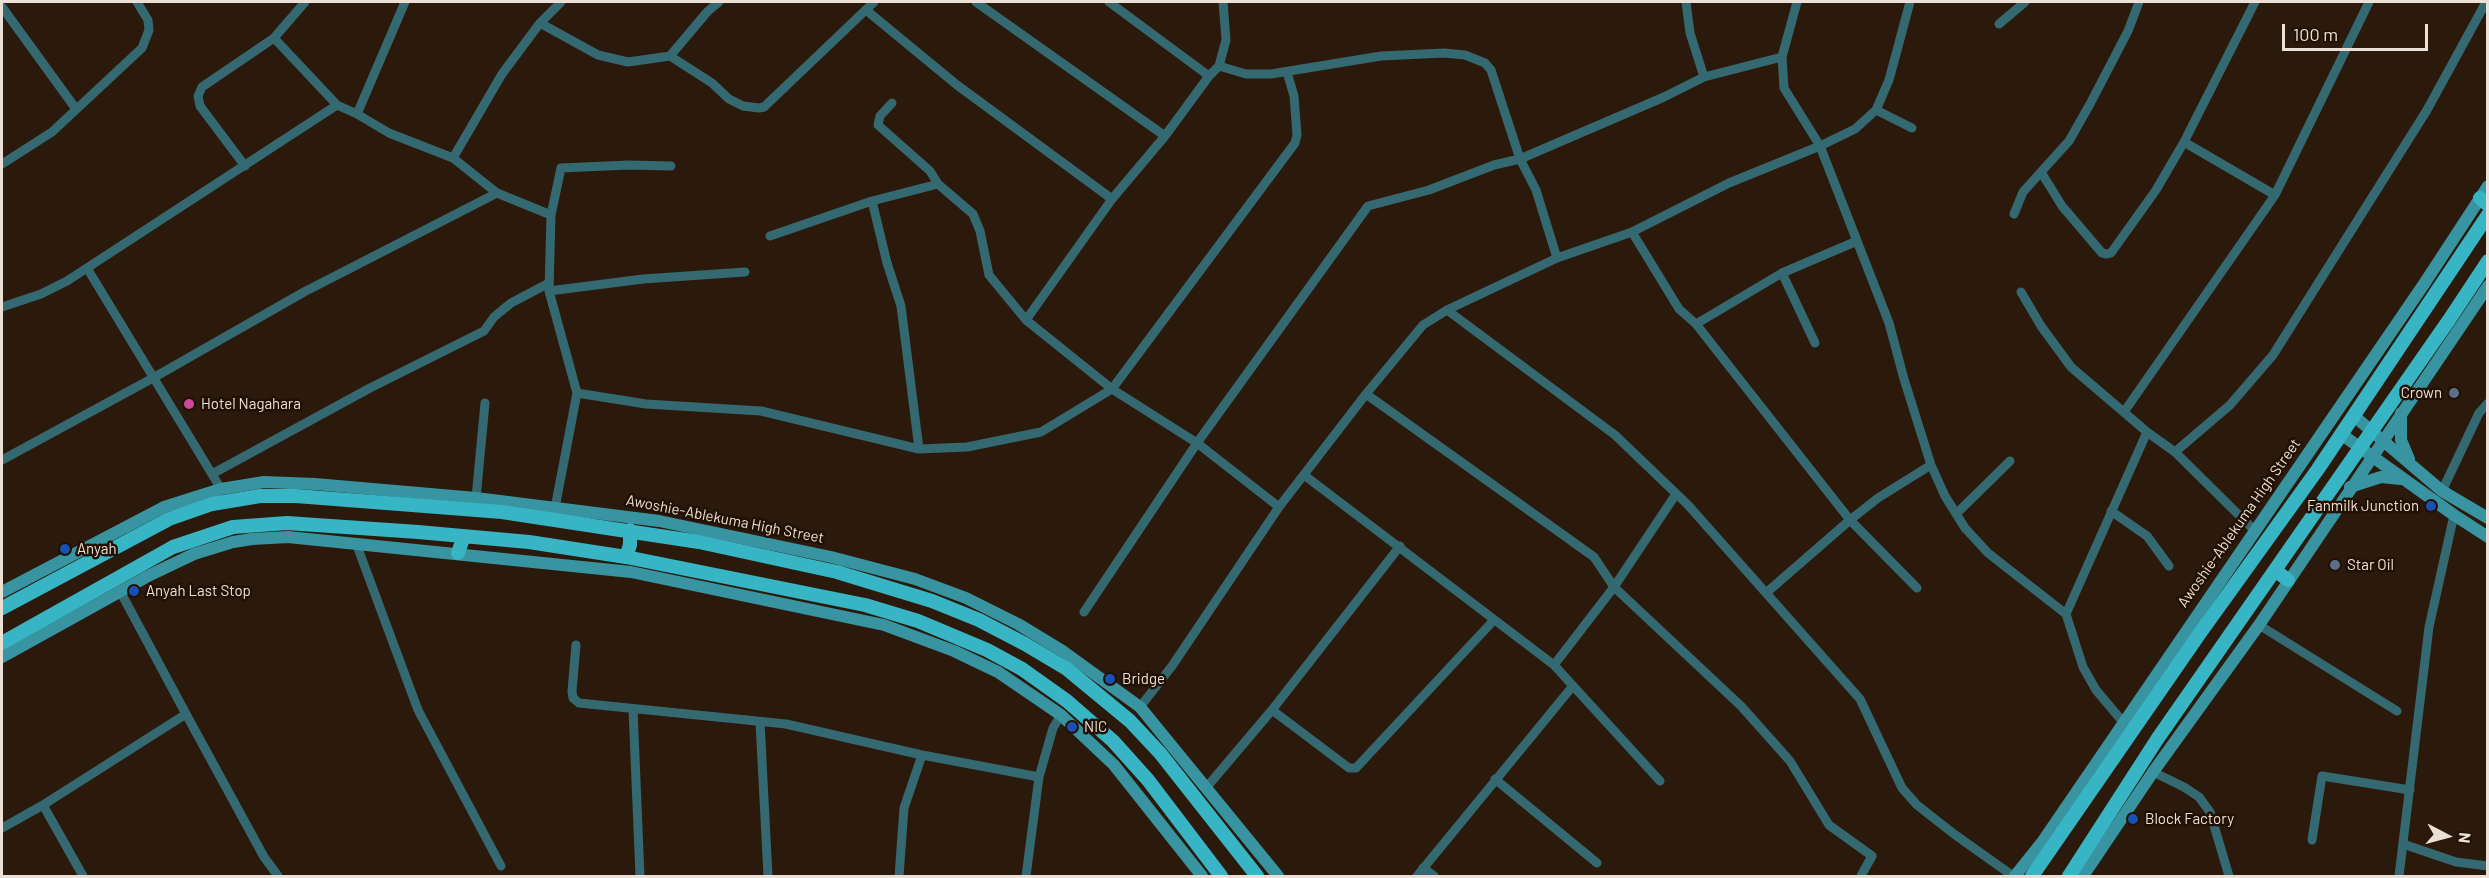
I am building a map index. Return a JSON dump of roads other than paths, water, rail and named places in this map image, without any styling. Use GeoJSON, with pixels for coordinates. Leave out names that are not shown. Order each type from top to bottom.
{"type":"FeatureCollection","features":[{"type":"Feature","properties":{"kind":"main road","name":"Awoshie-Ablekuma High Street"},"geometry":{"type":"LineString","coordinates":[[2032,876],[2206,613],[2342,434],[2487,215]]}},
{"type":"Feature","properties":{"kind":"main road"},"geometry":{"type":"LineString","coordinates":[[2069,876],[2108,829],[2158,738],[2276,571],[2377,435],[2487,261]]}},
{"type":"Feature","properties":{"kind":"main road","name":"Awoshie-Ablekuma High Street"},"geometry":{"type":"LineString","coordinates":[[4,599],[169,519],[191,510],[234,499],[296,495],[502,512],[699,542],[837,573],[932,601],[979,620],[1067,669],[1130,721],[1160,753],[1257,876]]}},
{"type":"Feature","properties":{"kind":"main road"},"geometry":{"type":"LineString","coordinates":[[2,644],[173,547],[233,527],[287,523],[464,536],[530,542],[626,557],[678,574],[865,605],[918,621],[987,650],[1022,669],[1068,701],[1113,741],[1148,780],[1221,876]]}},
{"type":"Feature","properties":{"kind":"main road"},"geometry":{"type":"LineString","coordinates":[[626,557],[630,545],[630,530]]}},
{"type":"Feature","properties":{"kind":"main road"},"geometry":{"type":"LineString","coordinates":[[458,553],[464,536]]}},
{"type":"Feature","properties":{"kind":"main road"},"geometry":{"type":"LineString","coordinates":[[2276,571],[2288,580]]}},
{"type":"Feature","properties":{"kind":"street"},"geometry":{"type":"LineString","coordinates":[[2,164],[52,132],[142,48],[148,30],[148,20],[137,2]]}},
{"type":"Feature","properties":{"kind":"street"},"geometry":{"type":"LineString","coordinates":[[245,166],[200,106],[198,96],[202,87],[274,38],[305,2]]}},
{"type":"Feature","properties":{"kind":"street"},"geometry":{"type":"LineString","coordinates":[[357,114],[405,2]]}},
{"type":"Feature","properties":{"kind":"street"},"geometry":{"type":"LineString","coordinates":[[453,158],[502,74],[540,23],[561,2]]}},
{"type":"Feature","properties":{"kind":"street"},"geometry":{"type":"LineString","coordinates":[[670,56],[708,11],[719,2]]}},
{"type":"Feature","properties":{"kind":"street"},"geometry":{"type":"LineString","coordinates":[[540,23],[598,55],[628,62],[670,56],[712,83],[729,99],[743,106],[759,108],[764,107],[874,2]]}},
{"type":"Feature","properties":{"kind":"street"},"geometry":{"type":"LineString","coordinates":[[976,2],[1166,136]]}},
{"type":"Feature","properties":{"kind":"street"},"geometry":{"type":"LineString","coordinates":[[1109,2],[1209,76]]}},
{"type":"Feature","properties":{"kind":"street"},"geometry":{"type":"LineString","coordinates":[[1026,320],[1112,199],[1166,136],[1209,76],[1219,66],[1226,40],[1223,2]]}},
{"type":"Feature","properties":{"kind":"street"},"geometry":{"type":"LineString","coordinates":[[1686,2],[1690,33],[1704,77]]}},
{"type":"Feature","properties":{"kind":"street"},"geometry":{"type":"LineString","coordinates":[[1797,2],[1782,57],[1784,88],[1820,146],[1889,322],[1931,465],[1945,496],[1965,528],[1988,553],[2066,614],[2083,667],[2096,690],[2122,722]]}},
{"type":"Feature","properties":{"kind":"street"},"geometry":{"type":"LineString","coordinates":[[1140,707],[1172,666],[1279,507],[1366,394],[1423,325],[1447,310],[1557,258],[1632,232],[1729,183],[1856,129],[1876,110],[1889,80],[1910,2]]}},
{"type":"Feature","properties":{"kind":"street"},"geometry":{"type":"LineString","coordinates":[[1999,24],[2025,2]]}},
{"type":"Feature","properties":{"kind":"street"},"geometry":{"type":"LineString","coordinates":[[2014,214],[2022,192],[2068,141],[2079,123],[2128,31],[2139,2]]}},
{"type":"Feature","properties":{"kind":"street"},"geometry":{"type":"LineString","coordinates":[[2041,172],[2062,206],[2102,253],[2111,253],[2156,190],[2184,142],[2255,2]]}},
{"type":"Feature","properties":{"kind":"street"},"geometry":{"type":"LineString","coordinates":[[2124,412],[2275,195],[2369,2]]}},
{"type":"Feature","properties":{"kind":"street"},"geometry":{"type":"LineString","coordinates":[[2175,452],[2230,405],[2273,355],[2427,110],[2487,2]]}},
{"type":"Feature","properties":{"kind":"street"},"geometry":{"type":"LineString","coordinates":[[2,9],[76,109]]}},
{"type":"Feature","properties":{"kind":"street"},"geometry":{"type":"LineString","coordinates":[[867,10],[957,85],[1112,199]]}},
{"type":"Feature","properties":{"kind":"street"},"geometry":{"type":"LineString","coordinates":[[274,38],[337,105],[389,133],[453,158],[497,192],[551,215]]}},
{"type":"Feature","properties":{"kind":"street"},"geometry":{"type":"LineString","coordinates":[[1219,66],[1246,74],[1287,72],[1381,56],[1444,53],[1479,60],[1491,70],[1520,159],[1536,190],[1557,258]]}},
{"type":"Feature","properties":{"kind":"street"},"geometry":{"type":"LineString","coordinates":[[1084,612],[1197,443],[1368,206],[1429,190],[1494,165],[1520,159],[1664,97],[1704,77],[1782,57]]}},
{"type":"Feature","properties":{"kind":"street"},"geometry":{"type":"LineString","coordinates":[[577,393],[645,404],[761,411],[919,449],[967,447],[1041,432],[1112,389],[1297,140],[1294,96],[1287,72]]}},
{"type":"Feature","properties":{"kind":"street"},"geometry":{"type":"LineString","coordinates":[[892,102],[880,116],[878,124],[930,171],[938,184],[973,214],[980,231],[989,275],[1026,320],[1112,389],[1197,443],[1279,507]]}},
{"type":"Feature","properties":{"kind":"street"},"geometry":{"type":"LineString","coordinates":[[2,307],[41,294],[67,281],[337,105]]}},
{"type":"Feature","properties":{"kind":"street"},"geometry":{"type":"LineString","coordinates":[[1876,110],[1912,128]]}},
{"type":"Feature","properties":{"kind":"street"},"geometry":{"type":"LineString","coordinates":[[2184,142],[2275,195]]}},
{"type":"Feature","properties":{"kind":"street"},"geometry":{"type":"LineString","coordinates":[[555,508],[577,393],[549,287],[551,215],[561,168],[671,166]]}},
{"type":"Feature","properties":{"kind":"street"},"geometry":{"type":"LineString","coordinates":[[770,236],[872,201],[938,184]]}},
{"type":"Feature","properties":{"kind":"street"},"geometry":{"type":"LineString","coordinates":[[2,460],[304,292],[497,192]]}},
{"type":"Feature","properties":{"kind":"street","name":"Awoshie-Ablekuma High Street"},"geometry":{"type":"LineString","coordinates":[[2014,876],[2043,841],[2122,722],[2206,613],[2255,531],[2485,196]]}},
{"type":"Feature","properties":{"kind":"street"},"geometry":{"type":"LineString","coordinates":[[872,201],[887,263],[901,306],[919,449]]}},
{"type":"Feature","properties":{"kind":"street"},"geometry":{"type":"LineString","coordinates":[[1632,232],[1679,309],[1696,324],[1850,520],[1917,588]]}},
{"type":"Feature","properties":{"kind":"street"},"geometry":{"type":"LineString","coordinates":[[1696,324],[1782,273],[1857,241]]}},
{"type":"Feature","properties":{"kind":"street"},"geometry":{"type":"LineString","coordinates":[[87,268],[221,489]]}},
{"type":"Feature","properties":{"kind":"street"},"geometry":{"type":"LineString","coordinates":[[212,474],[360,394],[484,331],[494,317],[511,303],[549,287],[745,272]]}},
{"type":"Feature","properties":{"kind":"street"},"geometry":{"type":"LineString","coordinates":[[1782,273],[1815,342]]}},
{"type":"Feature","properties":{"kind":"street"},"geometry":{"type":"LineString","coordinates":[[2377,435],[2401,412],[2487,286]]}},
{"type":"Feature","properties":{"kind":"street"},"geometry":{"type":"LineString","coordinates":[[2021,292],[2041,326],[2071,367],[2147,432],[2175,452],[2255,531]]}},
{"type":"Feature","properties":{"kind":"street"},"geometry":{"type":"LineString","coordinates":[[1447,310],[1615,435],[1677,494],[1860,699],[1902,788],[1917,805],[2014,876]]}},
{"type":"Feature","properties":{"kind":"street"},"geometry":{"type":"LineString","coordinates":[[1366,394],[1594,557],[1614,587],[1741,706],[1790,761],[1829,825],[1872,856],[1861,876]]}},
{"type":"Feature","properties":{"kind":"street"},"geometry":{"type":"LineString","coordinates":[[476,498],[484,403]]}},
{"type":"Feature","properties":{"kind":"street"},"geometry":{"type":"LineString","coordinates":[[2442,491],[2479,414],[2487,403]]}},
{"type":"Feature","properties":{"kind":"street"},"geometry":{"type":"LineString","coordinates":[[2401,412],[2401,441],[2414,468]]}},
{"type":"Feature","properties":{"kind":"street"},"geometry":{"type":"LineString","coordinates":[[2354,416],[2442,491],[2487,518]]}},
{"type":"Feature","properties":{"kind":"street"},"geometry":{"type":"LineString","coordinates":[[2066,614],[2147,432]]}},
{"type":"Feature","properties":{"kind":"street"},"geometry":{"type":"LineString","coordinates":[[2342,434],[2487,537]]}},
{"type":"Feature","properties":{"kind":"street"},"geometry":{"type":"LineString","coordinates":[[2083,876],[2108,829],[2153,772],[2259,625],[2350,488],[2366,451]]}},
{"type":"Feature","properties":{"kind":"street"},"geometry":{"type":"LineString","coordinates":[[1956,514],[2010,461]]}},
{"type":"Feature","properties":{"kind":"street"},"geometry":{"type":"LineString","coordinates":[[1766,593],[1878,498],[1931,465]]}},
{"type":"Feature","properties":{"kind":"street"},"geometry":{"type":"LineString","coordinates":[[1304,475],[1400,546],[1493,621],[1554,665],[1660,781]]}},
{"type":"Feature","properties":{"kind":"street"},"geometry":{"type":"LineString","coordinates":[[2350,488],[2381,477],[2403,479]]}},
{"type":"Feature","properties":{"kind":"street","name":"Awoshie-Ablekuma High Street"},"geometry":{"type":"LineString","coordinates":[[4,599],[164,507],[221,489],[264,482],[476,498],[659,521],[831,557],[915,579],[966,597],[1018,624],[1064,652],[1140,707],[1278,876]]}},
{"type":"Feature","properties":{"kind":"street"},"geometry":{"type":"LineString","coordinates":[[1554,665],[1614,587],[1677,494]]}},
{"type":"Feature","properties":{"kind":"street"},"geometry":{"type":"LineString","coordinates":[[2111,512],[2147,536],[2169,566]]}},
{"type":"Feature","properties":{"kind":"street"},"geometry":{"type":"LineString","coordinates":[[2399,876],[2429,627],[2454,515]]}},
{"type":"Feature","properties":{"kind":"street"},"geometry":{"type":"LineString","coordinates":[[2,657],[120,591],[194,554],[233,542],[288,537],[678,574],[884,625],[954,651],[998,672],[1061,715],[1114,765],[1202,876]]}},
{"type":"Feature","properties":{"kind":"street"},"geometry":{"type":"LineString","coordinates":[[356,543],[418,710],[501,866]]}},
{"type":"Feature","properties":{"kind":"street"},"geometry":{"type":"LineString","coordinates":[[1206,788],[1272,710],[1400,546]]}},
{"type":"Feature","properties":{"kind":"street"},"geometry":{"type":"LineString","coordinates":[[120,591],[264,857],[278,876]]}},
{"type":"Feature","properties":{"kind":"street"},"geometry":{"type":"LineString","coordinates":[[1272,710],[1349,768],[1356,768],[1493,621]]}},
{"type":"Feature","properties":{"kind":"street"},"geometry":{"type":"LineString","coordinates":[[2259,625],[2397,711]]}},
{"type":"Feature","properties":{"kind":"street"},"geometry":{"type":"LineString","coordinates":[[576,645],[573,698],[579,703],[786,724],[922,755],[1039,777]]}},
{"type":"Feature","properties":{"kind":"street"},"geometry":{"type":"LineString","coordinates":[[1417,876],[1572,687]]}},
{"type":"Feature","properties":{"kind":"street"},"geometry":{"type":"LineString","coordinates":[[633,709],[639,876]]}},
{"type":"Feature","properties":{"kind":"street"},"geometry":{"type":"LineString","coordinates":[[2,828],[186,714]]}},
{"type":"Feature","properties":{"kind":"street"},"geometry":{"type":"LineString","coordinates":[[1026,876],[1039,777],[1053,728],[1061,715]]}},
{"type":"Feature","properties":{"kind":"street"},"geometry":{"type":"LineString","coordinates":[[760,722],[768,876]]}},
{"type":"Feature","properties":{"kind":"street"},"geometry":{"type":"LineString","coordinates":[[899,876],[904,808],[922,755]]}},
{"type":"Feature","properties":{"kind":"street"},"geometry":{"type":"LineString","coordinates":[[2153,772],[2199,796],[2210,812],[2229,876]]}},
{"type":"Feature","properties":{"kind":"street"},"geometry":{"type":"LineString","coordinates":[[2312,840],[2322,776],[2410,789]]}},
{"type":"Feature","properties":{"kind":"street"},"geometry":{"type":"LineString","coordinates":[[1495,779],[1597,863]]}},
{"type":"Feature","properties":{"kind":"street"},"geometry":{"type":"LineString","coordinates":[[42,805],[83,876]]}},
{"type":"Feature","properties":{"kind":"street"},"geometry":{"type":"LineString","coordinates":[[2403,843],[2456,862],[2487,866]]}},
{"type":"Feature","properties":{"kind":"street"},"geometry":{"type":"LineString","coordinates":[[1424,868],[1434,876]]}},
{"type":"Feature","properties":{"kind":"place","name":"Crown"},"geometry":{"type":"Point","coordinates":[2454,393]}},
{"type":"Feature","properties":{"kind":"place","name":"Hotel Nagahara"},"geometry":{"type":"Point","coordinates":[189,404]}},
{"type":"Feature","properties":{"kind":"place","name":"Fanmilk Junction"},"geometry":{"type":"Point","coordinates":[2431,506]}},
{"type":"Feature","properties":{"kind":"place","name":"Anyah"},"geometry":{"type":"Point","coordinates":[65,549]}},
{"type":"Feature","properties":{"kind":"place","name":"Star Oil"},"geometry":{"type":"Point","coordinates":[2335,565]}},
{"type":"Feature","properties":{"kind":"place","name":"Anyah Last Stop"},"geometry":{"type":"Point","coordinates":[134,591]}},
{"type":"Feature","properties":{"kind":"place","name":"Bridge"},"geometry":{"type":"Point","coordinates":[1110,679]}},
{"type":"Feature","properties":{"kind":"place","name":"NIC"},"geometry":{"type":"Point","coordinates":[1072,727]}},
{"type":"Feature","properties":{"kind":"place","name":"Block Factory"},"geometry":{"type":"Point","coordinates":[2133,819]}}]}
